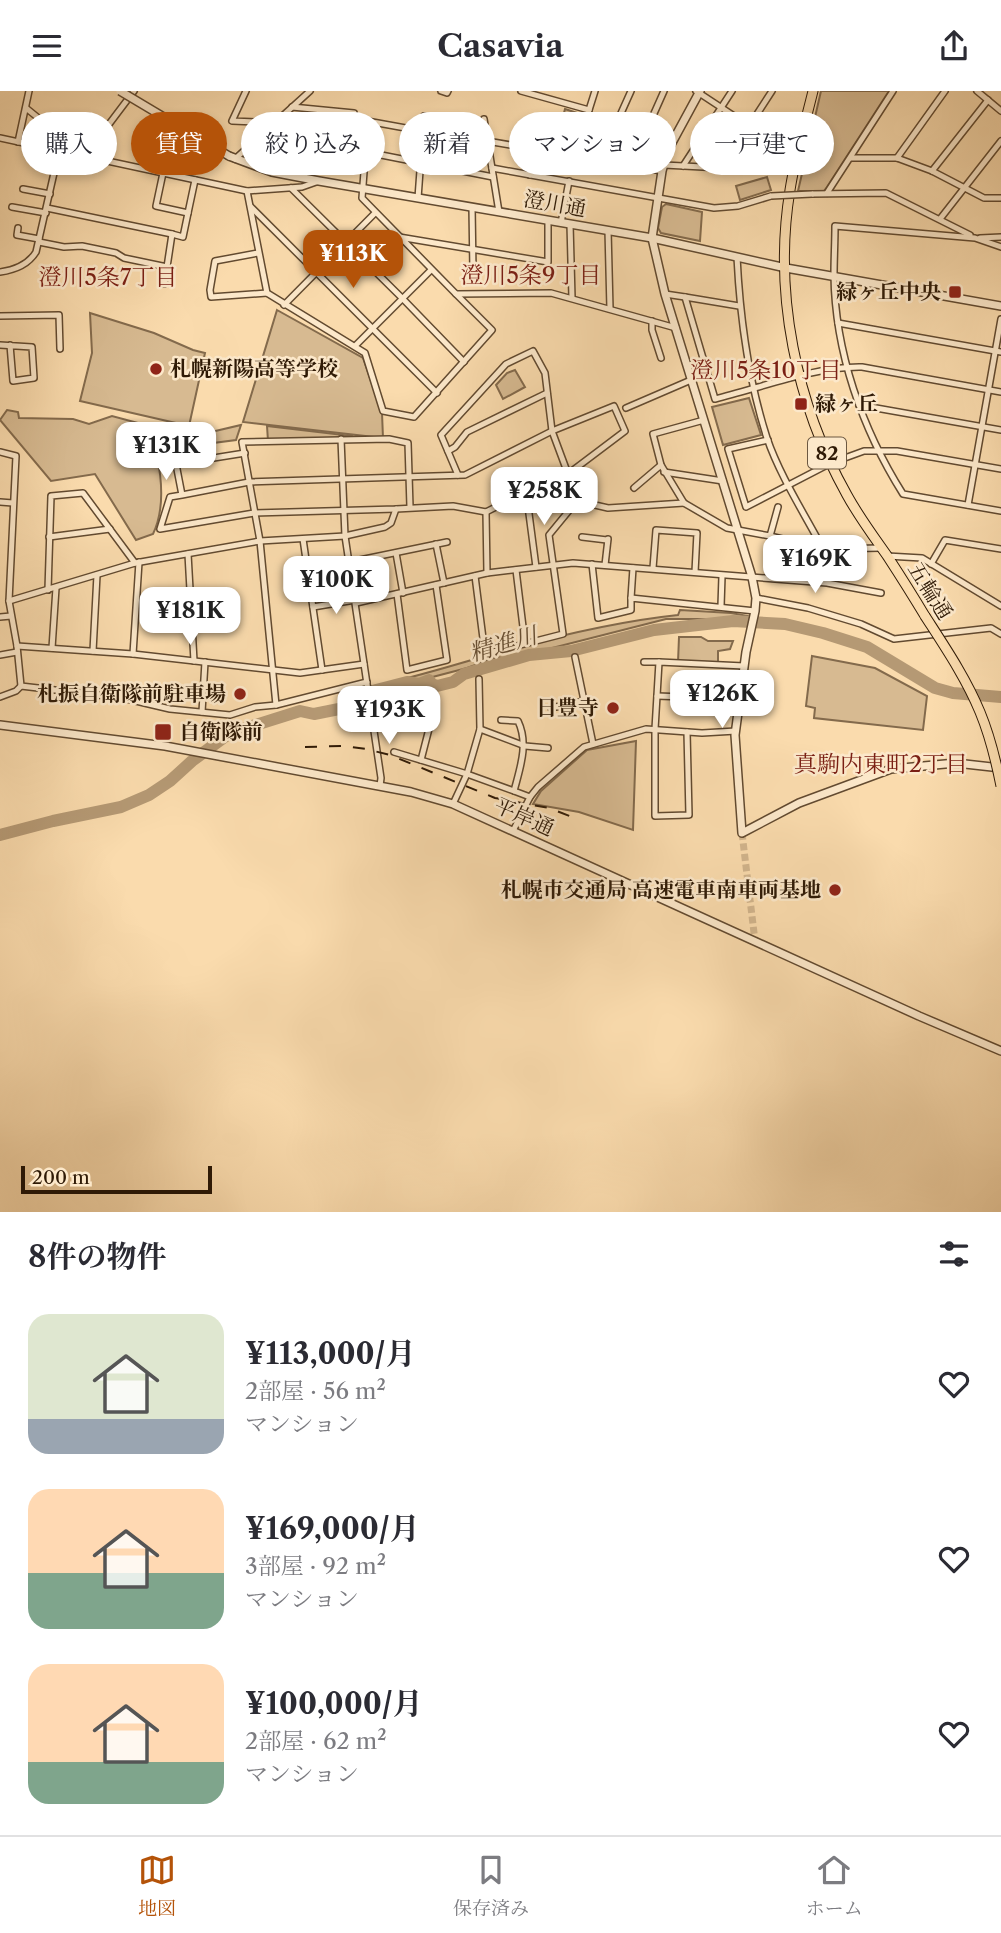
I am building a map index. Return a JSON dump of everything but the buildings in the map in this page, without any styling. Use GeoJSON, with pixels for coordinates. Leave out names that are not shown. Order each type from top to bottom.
{"type":"FeatureCollection","features":[{"type":"Feature","properties":{"kind":"main road","name":"五輪通"},"geometry":{"type":"LineString","coordinates":[[813,91],[789,191],[785,243],[789,315],[807,405],[846,495],[955,663],[980,713],[1001,786]]}},
{"type":"Feature","properties":{"kind":"street"},"geometry":{"type":"LineString","coordinates":[[18,142],[29,91]]}},
{"type":"Feature","properties":{"kind":"street","name":"澄川通"},"geometry":{"type":"LineString","coordinates":[[120,91],[232,158],[272,172],[652,238],[786,268],[1001,306]]}},
{"type":"Feature","properties":{"kind":"street"},"geometry":{"type":"LineString","coordinates":[[117,114],[134,91]]}},
{"type":"Feature","properties":{"kind":"street"},"geometry":{"type":"LineString","coordinates":[[241,121],[232,121],[246,91]]}},
{"type":"Feature","properties":{"kind":"street"},"geometry":{"type":"LineString","coordinates":[[287,112],[310,91]]}},
{"type":"Feature","properties":{"kind":"street"},"geometry":{"type":"LineString","coordinates":[[440,91],[448,91]]}},
{"type":"Feature","properties":{"kind":"street"},"geometry":{"type":"LineString","coordinates":[[521,91],[589,110],[595,91]]}},
{"type":"Feature","properties":{"kind":"street"},"geometry":{"type":"LineString","coordinates":[[547,99],[550,91]]}},
{"type":"Feature","properties":{"kind":"street"},"geometry":{"type":"LineString","coordinates":[[622,112],[631,91]]}},
{"type":"Feature","properties":{"kind":"street"},"geometry":{"type":"LineString","coordinates":[[655,112],[664,91]]}},
{"type":"Feature","properties":{"kind":"street"},"geometry":{"type":"LineString","coordinates":[[683,166],[732,91]]}},
{"type":"Feature","properties":{"kind":"street"},"geometry":{"type":"LineString","coordinates":[[758,112],[772,91]]}},
{"type":"Feature","properties":{"kind":"street"},"geometry":{"type":"LineString","coordinates":[[827,193],[893,91]]}},
{"type":"Feature","properties":{"kind":"street"},"geometry":{"type":"LineString","coordinates":[[897,157],[945,91]]}},
{"type":"Feature","properties":{"kind":"street"},"geometry":{"type":"LineString","coordinates":[[977,91],[1001,111]]}},
{"type":"Feature","properties":{"kind":"street"},"geometry":{"type":"LineString","coordinates":[[676,135],[698,92],[728,112]]}},
{"type":"Feature","properties":{"kind":"street"},"geometry":{"type":"LineString","coordinates":[[932,171],[988,100]]}},
{"type":"Feature","properties":{"kind":"street"},"geometry":{"type":"LineString","coordinates":[[292,107],[344,112]]}},
{"type":"Feature","properties":{"kind":"street"},"geometry":{"type":"LineString","coordinates":[[26,108],[31,112]]}},
{"type":"Feature","properties":{"kind":"street"},"geometry":{"type":"LineString","coordinates":[[0,138],[21,143]]}},
{"type":"Feature","properties":{"kind":"street"},"geometry":{"type":"LineString","coordinates":[[940,219],[1001,141]]}},
{"type":"Feature","properties":{"kind":"street"},"geometry":{"type":"LineString","coordinates":[[232,158],[241,151]]}},
{"type":"Feature","properties":{"kind":"street"},"geometry":{"type":"LineString","coordinates":[[851,158],[897,157],[932,171],[984,198],[1001,198]]}},
{"type":"Feature","properties":{"kind":"street"},"geometry":{"type":"LineString","coordinates":[[676,167],[690,166]]}},
{"type":"Feature","properties":{"kind":"street"},"geometry":{"type":"LineString","coordinates":[[0,272],[27,262],[36,252],[54,175]]}},
{"type":"Feature","properties":{"kind":"street"},"geometry":{"type":"LineString","coordinates":[[163,175],[156,206],[188,213]]}},
{"type":"Feature","properties":{"kind":"street"},"geometry":{"type":"LineString","coordinates":[[172,175],[247,191],[302,187],[319,181]]}},
{"type":"Feature","properties":{"kind":"street"},"geometry":{"type":"LineString","coordinates":[[258,253],[215,261],[211,297],[267,293],[365,353],[383,411],[414,417],[492,330],[362,198],[364,175]]}},
{"type":"Feature","properties":{"kind":"street"},"geometry":{"type":"LineString","coordinates":[[418,198],[419,175]]}},
{"type":"Feature","properties":{"kind":"street"},"geometry":{"type":"LineString","coordinates":[[483,175],[493,177],[499,212]]}},
{"type":"Feature","properties":{"kind":"street"},"geometry":{"type":"LineString","coordinates":[[530,175],[722,208],[771,196],[886,193],[975,238],[1001,247]]}},
{"type":"Feature","properties":{"kind":"street"},"geometry":{"type":"LineString","coordinates":[[662,175],[652,238],[665,294],[752,577],[756,598],[736,731],[741,833],[799,803],[891,769],[948,764],[1001,768]]}},
{"type":"Feature","properties":{"kind":"street"},"geometry":{"type":"LineString","coordinates":[[12,207],[183,237],[195,180]]}},
{"type":"Feature","properties":{"kind":"street"},"geometry":{"type":"LineString","coordinates":[[569,181],[566,223],[572,298]]}},
{"type":"Feature","properties":{"kind":"street"},"geometry":{"type":"LineString","coordinates":[[291,188],[464,362]]}},
{"type":"Feature","properties":{"kind":"street"},"geometry":{"type":"LineString","coordinates":[[23,189],[50,194]]}},
{"type":"Feature","properties":{"kind":"street"},"geometry":{"type":"LineString","coordinates":[[247,191],[267,293]]}},
{"type":"Feature","properties":{"kind":"street"},"geometry":{"type":"LineString","coordinates":[[250,206],[438,393]]}},
{"type":"Feature","properties":{"kind":"street"},"geometry":{"type":"LineString","coordinates":[[471,207],[473,271]]}},
{"type":"Feature","properties":{"kind":"street"},"geometry":{"type":"LineString","coordinates":[[284,305],[376,213]]}},
{"type":"Feature","properties":{"kind":"street"},"geometry":{"type":"LineString","coordinates":[[399,237],[548,262],[548,220]]}},
{"type":"Feature","properties":{"kind":"street"},"geometry":{"type":"LineString","coordinates":[[1001,237],[975,238],[835,226],[834,276],[838,323],[847,367],[859,405],[878,450],[903,494],[1001,511]]}},
{"type":"Feature","properties":{"kind":"street"},"geometry":{"type":"LineString","coordinates":[[18,228],[17,236],[64,247],[82,246],[116,253],[124,258],[167,267]]}},
{"type":"Feature","properties":{"kind":"street"},"geometry":{"type":"LineString","coordinates":[[608,230],[610,309]]}},
{"type":"Feature","properties":{"kind":"street"},"geometry":{"type":"LineString","coordinates":[[164,284],[172,234]]}},
{"type":"Feature","properties":{"kind":"street"},"geometry":{"type":"LineString","coordinates":[[737,257],[739,306],[745,345],[768,440],[788,485],[823,549]]}},
{"type":"Feature","properties":{"kind":"street"},"geometry":{"type":"LineString","coordinates":[[355,346],[431,270]]}},
{"type":"Feature","properties":{"kind":"street"},"geometry":{"type":"LineString","coordinates":[[456,294],[551,293],[676,328]]}},
{"type":"Feature","properties":{"kind":"street"},"geometry":{"type":"LineString","coordinates":[[665,294],[739,306]]}},
{"type":"Feature","properties":{"kind":"street"},"geometry":{"type":"LineString","coordinates":[[685,297],[715,399],[800,376],[847,367],[862,367],[1001,392]]}},
{"type":"Feature","properties":{"kind":"street"},"geometry":{"type":"LineString","coordinates":[[0,316],[59,315],[60,349]]}},
{"type":"Feature","properties":{"kind":"street"},"geometry":{"type":"LineString","coordinates":[[968,505],[988,389],[998,352],[1001,319]]}},
{"type":"Feature","properties":{"kind":"street"},"geometry":{"type":"LineString","coordinates":[[652,321],[652,331],[661,358]]}},
{"type":"Feature","properties":{"kind":"street"},"geometry":{"type":"LineString","coordinates":[[838,323],[998,352]]}},
{"type":"Feature","properties":{"kind":"street"},"geometry":{"type":"LineString","coordinates":[[0,345],[10,345],[32,347],[34,378],[13,381],[10,345]]}},
{"type":"Feature","properties":{"kind":"street"},"geometry":{"type":"LineString","coordinates":[[458,475],[441,435],[506,364],[533,351],[545,373],[552,431],[568,474],[586,503],[608,507],[684,503]]}},
{"type":"Feature","properties":{"kind":"street"},"geometry":{"type":"LineString","coordinates":[[626,408],[691,380]]}},
{"type":"Feature","properties":{"kind":"street"},"geometry":{"type":"LineString","coordinates":[[448,451],[455,447],[467,432],[547,393]]}},
{"type":"Feature","properties":{"kind":"street"},"geometry":{"type":"LineString","coordinates":[[859,405],[1001,430]]}},
{"type":"Feature","properties":{"kind":"street"},"geometry":{"type":"LineString","coordinates":[[614,406],[625,431],[568,474],[563,473],[486,512],[453,506],[254,513],[160,529],[170,497],[249,482],[465,475],[552,431],[614,406]]}},
{"type":"Feature","properties":{"kind":"street"},"geometry":{"type":"LineString","coordinates":[[704,420],[653,435],[664,472],[684,503],[727,528],[823,549],[885,552],[922,558],[1001,605]]}},
{"type":"Feature","properties":{"kind":"street"},"geometry":{"type":"LineString","coordinates":[[341,439],[345,536],[380,786]]}},
{"type":"Feature","properties":{"kind":"street"},"geometry":{"type":"LineString","coordinates":[[276,705],[260,541],[242,442],[389,439],[408,443],[410,507]]}},
{"type":"Feature","properties":{"kind":"street"},"geometry":{"type":"LineString","coordinates":[[768,440],[727,449],[746,507],[831,463],[863,451],[897,451],[1001,469]]}},
{"type":"Feature","properties":{"kind":"street"},"geometry":{"type":"LineString","coordinates":[[1,450],[16,456],[9,601],[21,686]]}},
{"type":"Feature","properties":{"kind":"street"},"geometry":{"type":"LineString","coordinates":[[182,495],[176,464],[245,453]]}},
{"type":"Feature","properties":{"kind":"street"},"geometry":{"type":"LineString","coordinates":[[634,488],[661,465]]}},
{"type":"Feature","properties":{"kind":"street"},"geometry":{"type":"LineString","coordinates":[[664,472],[723,481]]}},
{"type":"Feature","properties":{"kind":"street"},"geometry":{"type":"LineString","coordinates":[[526,491],[536,567]]}},
{"type":"Feature","properties":{"kind":"street"},"geometry":{"type":"LineString","coordinates":[[48,590],[51,496],[83,493],[137,563],[133,654]]}},
{"type":"Feature","properties":{"kind":"street"},"geometry":{"type":"LineString","coordinates":[[475,576],[485,654],[563,634],[550,535],[581,496]]}},
{"type":"Feature","properties":{"kind":"street"},"geometry":{"type":"LineString","coordinates":[[0,502],[13,503]]}},
{"type":"Feature","properties":{"kind":"street"},"geometry":{"type":"LineString","coordinates":[[770,536],[778,507]]}},
{"type":"Feature","properties":{"kind":"street"},"geometry":{"type":"LineString","coordinates":[[9,601],[137,563],[260,541],[345,536],[385,527],[391,523],[396,509]]}},
{"type":"Feature","properties":{"kind":"street"},"geometry":{"type":"LineString","coordinates":[[486,512],[487,573]]}},
{"type":"Feature","properties":{"kind":"street"},"geometry":{"type":"LineString","coordinates":[[49,537],[110,529]]}},
{"type":"Feature","properties":{"kind":"street"},"geometry":{"type":"LineString","coordinates":[[653,568],[656,530],[697,533],[695,572]]}},
{"type":"Feature","properties":{"kind":"street"},"geometry":{"type":"LineString","coordinates":[[582,537],[608,539],[605,565]]}},
{"type":"Feature","properties":{"kind":"street"},"geometry":{"type":"LineString","coordinates":[[303,539],[322,670]]}},
{"type":"Feature","properties":{"kind":"street"},"geometry":{"type":"LineString","coordinates":[[931,564],[946,540],[1001,549]]}},
{"type":"Feature","properties":{"kind":"street"},"geometry":{"type":"LineString","coordinates":[[349,562],[447,542]]}},
{"type":"Feature","properties":{"kind":"street"},"geometry":{"type":"LineString","coordinates":[[436,544],[444,583]]}},
{"type":"Feature","properties":{"kind":"street"},"geometry":{"type":"LineString","coordinates":[[0,552],[10,553]]}},
{"type":"Feature","properties":{"kind":"street"},"geometry":{"type":"LineString","coordinates":[[396,553],[407,670],[447,660],[436,585]]}},
{"type":"Feature","properties":{"kind":"street"},"geometry":{"type":"LineString","coordinates":[[188,554],[194,660]]}},
{"type":"Feature","properties":{"kind":"street"},"geometry":{"type":"LineString","coordinates":[[313,607],[400,593],[487,573],[573,563],[827,583],[880,593]]}},
{"type":"Feature","properties":{"kind":"street"},"geometry":{"type":"LineString","coordinates":[[592,564],[598,618],[631,610],[633,568]]}},
{"type":"Feature","properties":{"kind":"street"},"geometry":{"type":"LineString","coordinates":[[516,570],[525,643]]}},
{"type":"Feature","properties":{"kind":"street"},"geometry":{"type":"LineString","coordinates":[[93,651],[97,575]]}},
{"type":"Feature","properties":{"kind":"street"},"geometry":{"type":"LineString","coordinates":[[721,606],[722,576]]}},
{"type":"Feature","properties":{"kind":"street"},"geometry":{"type":"LineString","coordinates":[[0,578],[10,578]]}},
{"type":"Feature","properties":{"kind":"street"},"geometry":{"type":"LineString","coordinates":[[52,648],[56,588]]}},
{"type":"Feature","properties":{"kind":"street"},"geometry":{"type":"LineString","coordinates":[[631,597],[721,606],[755,614]]}},
{"type":"Feature","properties":{"kind":"street"},"geometry":{"type":"LineString","coordinates":[[756,598],[808,608],[894,639],[991,628],[1001,634]]}},
{"type":"Feature","properties":{"kind":"street"},"geometry":{"type":"LineString","coordinates":[[0,617],[11,616]]}},
{"type":"Feature","properties":{"kind":"street"},"geometry":{"type":"LineString","coordinates":[[0,655],[17,649],[52,648],[194,660],[300,673],[364,664]]}},
{"type":"Feature","properties":{"kind":"street"},"geometry":{"type":"LineString","coordinates":[[575,657],[593,744]]}},
{"type":"Feature","properties":{"kind":"street"},"geometry":{"type":"LineString","coordinates":[[644,661],[744,666]]}},
{"type":"Feature","properties":{"kind":"street"},"geometry":{"type":"LineString","coordinates":[[202,712],[205,662]]}},
{"type":"Feature","properties":{"kind":"street"},"geometry":{"type":"LineString","coordinates":[[659,662],[655,729],[655,816],[689,815],[687,732]]}},
{"type":"Feature","properties":{"kind":"street"},"geometry":{"type":"LineString","coordinates":[[453,804],[467,773],[480,729],[479,679]]}},
{"type":"Feature","properties":{"kind":"street"},"geometry":{"type":"LineString","coordinates":[[21,686],[123,698],[170,709],[230,715],[256,707],[367,685]]}},
{"type":"Feature","properties":{"kind":"street"},"geometry":{"type":"LineString","coordinates":[[0,697],[16,691],[21,686]]}},
{"type":"Feature","properties":{"kind":"street"},"geometry":{"type":"LineString","coordinates":[[657,696],[740,699]]}},
{"type":"Feature","properties":{"kind":"street"},"geometry":{"type":"LineString","coordinates":[[551,708],[584,701]]}},
{"type":"Feature","properties":{"kind":"street"},"geometry":{"type":"LineString","coordinates":[[421,760],[432,717]]}},
{"type":"Feature","properties":{"kind":"street"},"geometry":{"type":"LineString","coordinates":[[501,720],[518,721],[523,735],[524,746],[514,791]]}},
{"type":"Feature","properties":{"kind":"street","name":"平岸通"},"geometry":{"type":"LineString","coordinates":[[0,725],[216,755],[411,792],[453,804],[1001,1051]]}},
{"type":"Feature","properties":{"kind":"street"},"geometry":{"type":"LineString","coordinates":[[480,729],[524,746],[548,748]]}},
{"type":"Feature","properties":{"kind":"street"},"geometry":{"type":"LineString","coordinates":[[513,831],[538,787],[584,747],[646,729],[736,731]]}},
{"type":"Feature","properties":{"kind":"street"},"geometry":{"type":"LineString","coordinates":[[394,752],[467,773],[530,797]]}},
{"type":"Feature","properties":{"kind":"shaded area"},"geometry":{"type":"Polygon","coordinates":[[[821,91],[889,91],[824,191],[798,191],[802,175],[834,175],[834,112],[816,112],[821,91]]]}},
{"type":"Feature","properties":{"kind":"shaded area"},"geometry":{"type":"Polygon","coordinates":[[[767,177],[771,190],[740,200],[736,186],[767,177]]]}},
{"type":"Feature","properties":{"kind":"shaded area"},"geometry":{"type":"Polygon","coordinates":[[[666,204],[702,212],[700,241],[661,233],[658,228],[662,207],[666,204]]]}},
{"type":"Feature","properties":{"kind":"shaded area"},"geometry":{"type":"Polygon","coordinates":[[[277,310],[363,358],[382,413],[383,438],[243,422],[277,310]]]}},
{"type":"Feature","properties":{"kind":"shaded area"},"geometry":{"type":"Polygon","coordinates":[[[90,313],[154,333],[205,353],[189,426],[80,401],[92,353],[90,313]]]}},
{"type":"Feature","properties":{"kind":"shaded area"},"geometry":{"type":"Polygon","coordinates":[[[515,370],[525,387],[503,399],[496,385],[507,373],[515,370]]]}},
{"type":"Feature","properties":{"kind":"shaded area"},"geometry":{"type":"Polygon","coordinates":[[[749,398],[761,435],[723,445],[712,407],[749,398]]]}},
{"type":"Feature","properties":{"kind":"shaded area"},"geometry":{"type":"Polygon","coordinates":[[[7,410],[18,412],[19,418],[73,419],[89,424],[112,416],[190,437],[241,425],[236,440],[190,446],[157,456],[161,485],[157,525],[153,534],[136,540],[95,474],[51,481],[0,420],[7,410]]]}},
{"type":"Feature","properties":{"kind":"shaded area"},"geometry":{"type":"Polygon","coordinates":[[[267,426],[352,436],[351,440],[268,441],[267,426]]]}},
{"type":"Feature","properties":{"kind":"shaded area"},"geometry":{"type":"Polygon","coordinates":[[[680,610],[731,613],[748,616],[748,619],[666,619],[509,659],[497,657],[467,668],[371,693],[370,687],[510,649],[593,629],[678,615],[680,610]]]}},
{"type":"Feature","properties":{"kind":"shaded area"},"geometry":{"type":"Polygon","coordinates":[[[679,637],[733,641],[730,649],[718,651],[718,664],[678,662],[679,637]]]}},
{"type":"Feature","properties":{"kind":"shaded area"},"geometry":{"type":"Polygon","coordinates":[[[812,656],[875,668],[927,696],[923,730],[814,718],[815,708],[806,706],[812,656]]]}},
{"type":"Feature","properties":{"kind":"shaded area"},"geometry":{"type":"Polygon","coordinates":[[[636,741],[633,830],[579,812],[533,804],[541,791],[587,750],[636,741]]]}},
{"type":"Feature","properties":{"kind":"waterway","name":"精進川"},"geometry":{"type":"LineString","coordinates":[[0,835],[121,807],[149,795],[170,781],[230,733],[300,711],[314,714],[349,707],[353,696],[407,682],[419,684],[429,680],[437,686],[453,682],[464,674],[529,655],[571,651],[654,630],[733,621],[785,624],[867,647],[935,688],[953,693],[1001,697]]}},
{"type":"Feature","properties":{"kind":"tunnel"},"geometry":{"type":"LineString","coordinates":[[742,833],[755,941]]}},
{"type":"Feature","properties":{"kind":"railway"},"geometry":{"type":"LineString","coordinates":[[305,747],[342,746],[390,755],[495,798],[549,808],[572,817]]}},
{"type":"Feature","properties":{"kind":"place","name":"緑ヶ丘中央"},"geometry":{"type":"Point","coordinates":[955,292]}},
{"type":"Feature","properties":{"kind":"place","name":"札幌新陽高等学校"},"geometry":{"type":"Point","coordinates":[156,369]}},
{"type":"Feature","properties":{"kind":"place","name":"緑ヶ丘"},"geometry":{"type":"Point","coordinates":[801,404]}},
{"type":"Feature","properties":{"kind":"place","name":"札振自衛隊前駐車場"},"geometry":{"type":"Point","coordinates":[240,694]}},
{"type":"Feature","properties":{"kind":"place","name":"日豊寺"},"geometry":{"type":"Point","coordinates":[613,708]}},
{"type":"Feature","properties":{"kind":"place","name":"自衛隊前"},"geometry":{"type":"Point","coordinates":[163,732]}},
{"type":"Feature","properties":{"kind":"place","name":"札幌市交通局 高速電車南車両基地"},"geometry":{"type":"Point","coordinates":[835,890]}},
{"type":"Feature","properties":{"kind":"district","name":"澄川5条9丁目"},"geometry":{"type":"Point","coordinates":[531,275]}},
{"type":"Feature","properties":{"kind":"district","name":"澄川5条7丁目"},"geometry":{"type":"Point","coordinates":[108,277]}},
{"type":"Feature","properties":{"kind":"district","name":"澄川5条10丁目"},"geometry":{"type":"Point","coordinates":[766,370]}},
{"type":"Feature","properties":{"kind":"district","name":"真駒内東町2丁目"},"geometry":{"type":"Point","coordinates":[881,764]}}]}
